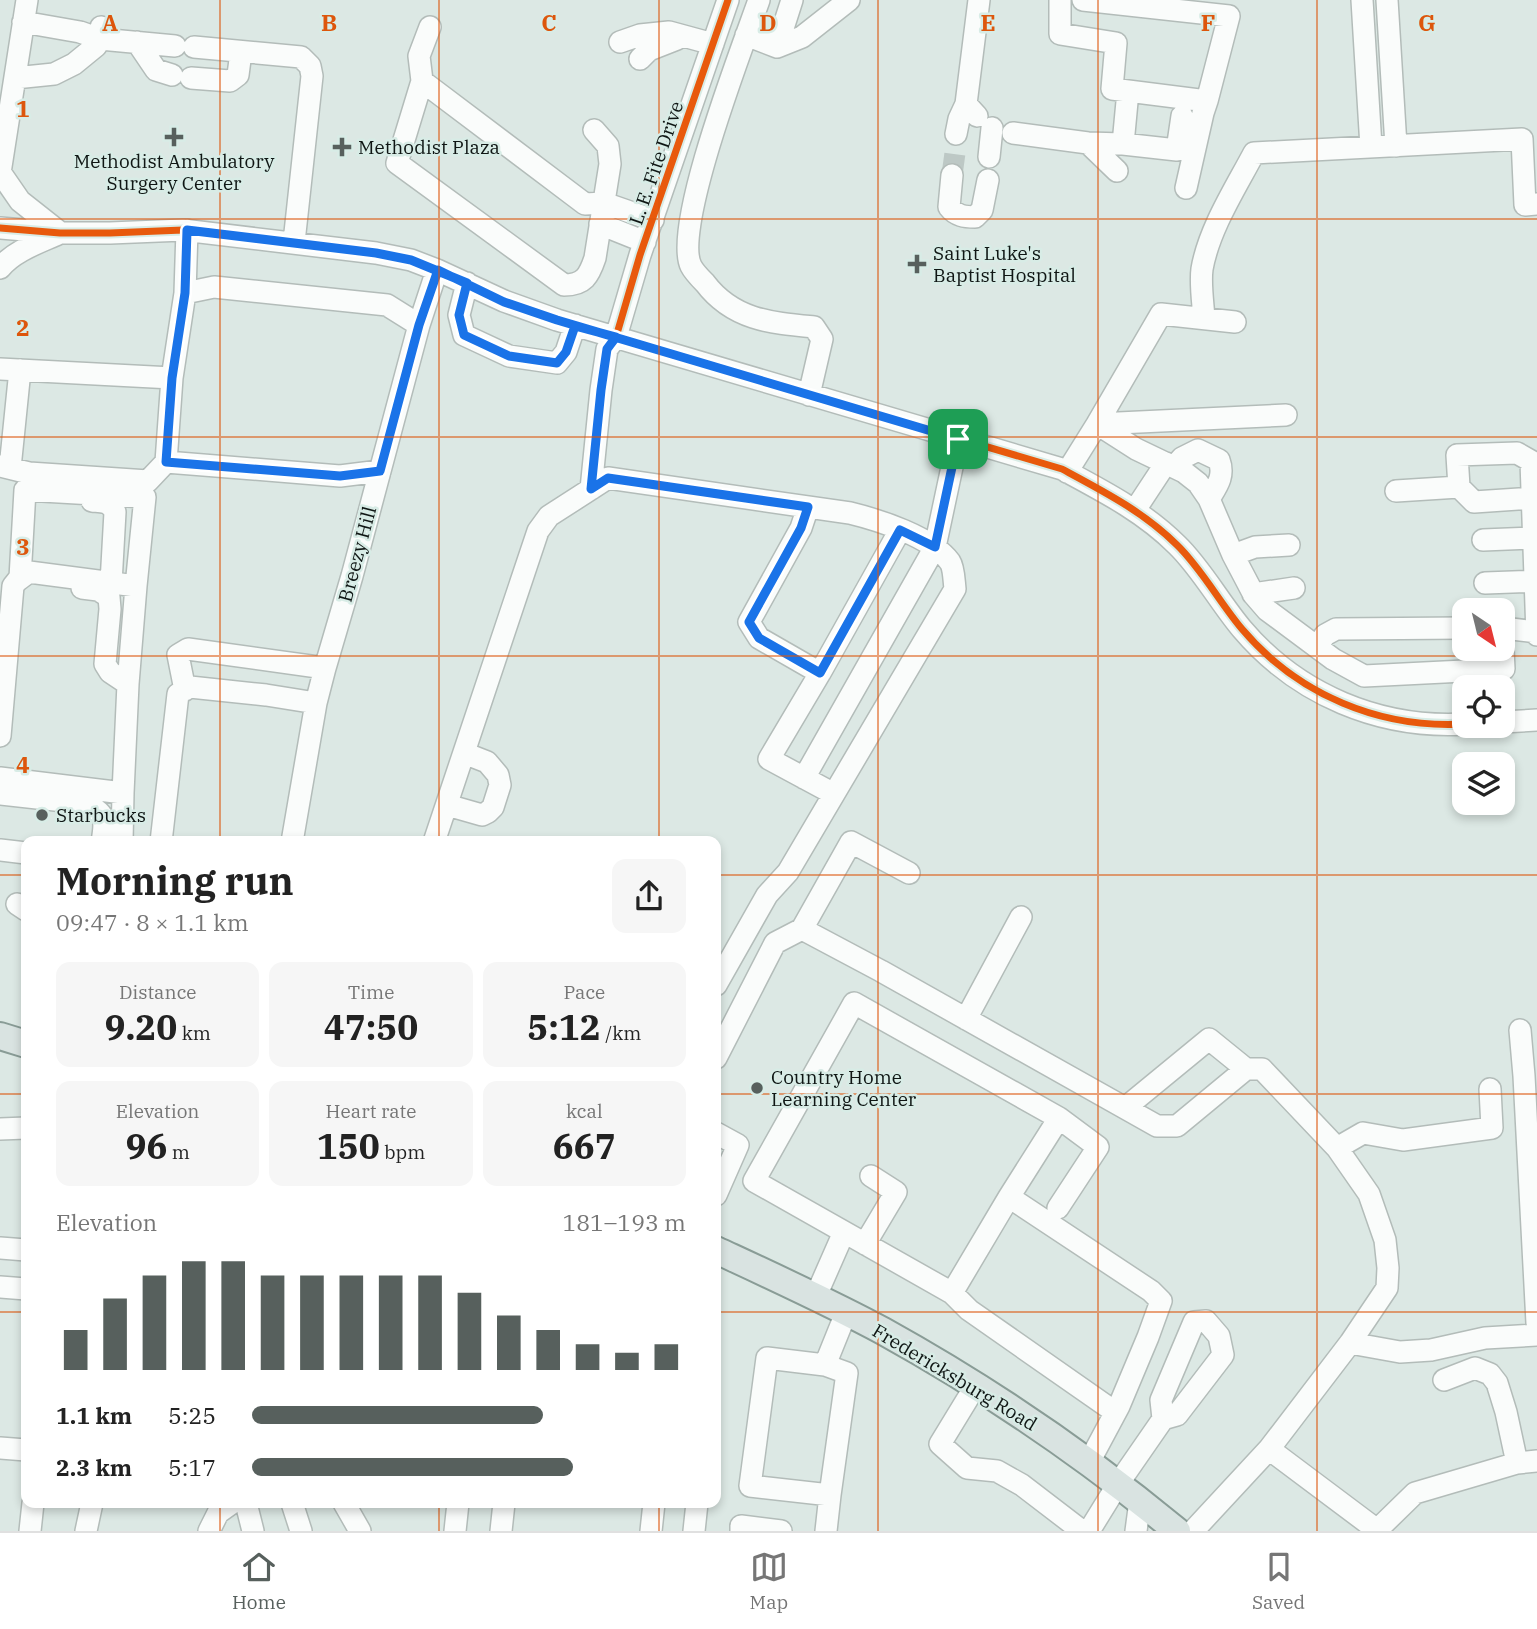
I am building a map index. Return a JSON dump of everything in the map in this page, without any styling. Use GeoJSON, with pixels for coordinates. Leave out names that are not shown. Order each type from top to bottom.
{"type":"FeatureCollection","features":[{"type":"Feature","properties":{"kind":"main road"},"geometry":{"type":"LineString","coordinates":[[0,1036],[21,1042]]}},
{"type":"Feature","properties":{"kind":"main road","name":"Fredericksburg Road"},"geometry":{"type":"LineString","coordinates":[[721,1252],[882,1331],[976,1385],[1118,1483],[1177,1531]]}},
{"type":"Feature","properties":{"kind":"street"},"geometry":{"type":"LineString","coordinates":[[27,0],[0,173],[19,201],[60,233]]}},
{"type":"Feature","properties":{"kind":"street","name":"L. E. Fite Drive"},"geometry":{"type":"LineString","coordinates":[[591,489],[607,349],[616,337],[647,236],[728,0]]}},
{"type":"Feature","properties":{"kind":"street"},"geometry":{"type":"LineString","coordinates":[[759,0],[708,145],[693,205],[688,243],[690,265],[711,292],[735,311],[774,324],[814,327],[822,339],[809,395]]}},
{"type":"Feature","properties":{"kind":"street"},"geometry":{"type":"LineString","coordinates":[[777,47],[792,0]]}},
{"type":"Feature","properties":{"kind":"street"},"geometry":{"type":"LineString","coordinates":[[746,36],[777,47],[802,37],[849,0]]}},
{"type":"Feature","properties":{"kind":"street"},"geometry":{"type":"LineString","coordinates":[[979,0],[989,122],[989,157]]}},
{"type":"Feature","properties":{"kind":"street"},"geometry":{"type":"LineString","coordinates":[[1060,0],[1060,34],[1116,43],[1112,89],[1208,101]]}},
{"type":"Feature","properties":{"kind":"street"},"geometry":{"type":"LineString","coordinates":[[1083,0],[1229,16],[1186,188]]}},
{"type":"Feature","properties":{"kind":"street"},"geometry":{"type":"LineString","coordinates":[[1362,0],[1371,147]]}},
{"type":"Feature","properties":{"kind":"street"},"geometry":{"type":"LineString","coordinates":[[1387,0],[1396,146]]}},
{"type":"Feature","properties":{"kind":"street"},"geometry":{"type":"LineString","coordinates":[[23,22],[80,32],[101,32],[137,43],[301,57],[307,62],[312,76],[294,242]]}},
{"type":"Feature","properties":{"kind":"street"},"geometry":{"type":"LineString","coordinates":[[430,27],[419,56],[422,81],[397,163],[564,285],[575,285],[584,280],[595,258],[610,164],[608,146],[594,130]]}},
{"type":"Feature","properties":{"kind":"street"},"geometry":{"type":"LineString","coordinates":[[15,78],[54,74],[86,55],[96,46],[101,32]]}},
{"type":"Feature","properties":{"kind":"street"},"geometry":{"type":"LineString","coordinates":[[620,42],[640,35],[669,32],[713,44]]}},
{"type":"Feature","properties":{"kind":"street"},"geometry":{"type":"LineString","coordinates":[[640,59],[649,50],[685,36]]}},
{"type":"Feature","properties":{"kind":"street"},"geometry":{"type":"LineString","coordinates":[[137,43],[156,70],[181,76],[230,81],[238,75],[241,52]]}},
{"type":"Feature","properties":{"kind":"street"},"geometry":{"type":"LineString","coordinates":[[422,81],[585,204],[601,220],[647,236]]}},
{"type":"Feature","properties":{"kind":"street"},"geometry":{"type":"LineString","coordinates":[[1123,144],[1128,91]]}},
{"type":"Feature","properties":{"kind":"street"},"geometry":{"type":"LineString","coordinates":[[956,143],[959,119],[989,122],[1088,143],[1177,150],[1182,116]]}},
{"type":"Feature","properties":{"kind":"street"},"geometry":{"type":"LineString","coordinates":[[1204,318],[1202,272],[1207,247],[1254,153],[1522,139],[1525,205],[1537,204]]}},
{"type":"Feature","properties":{"kind":"street"},"geometry":{"type":"LineString","coordinates":[[1088,143],[1117,171]]}},
{"type":"Feature","properties":{"kind":"street"},"geometry":{"type":"LineString","coordinates":[[951,181],[949,207],[953,213],[965,217],[975,217],[982,210],[986,186]]}},
{"type":"Feature","properties":{"kind":"street"},"geometry":{"type":"LineString","coordinates":[[601,220],[647,236]]}},
{"type":"Feature","properties":{"kind":"street"},"geometry":{"type":"LineString","coordinates":[[0,228],[60,233],[187,230],[294,242],[411,260],[504,302],[575,326],[1067,472],[1109,494],[1160,528],[1180,547],[1244,631],[1275,663],[1292,675],[1331,699],[1368,714],[1411,723],[1452,725]]}},
{"type":"Feature","properties":{"kind":"street"},"geometry":{"type":"LineString","coordinates":[[172,378],[10,369],[5,467],[29,473],[148,481],[166,462],[172,378],[185,293],[187,230]]}},
{"type":"Feature","properties":{"kind":"street"},"geometry":{"type":"LineString","coordinates":[[0,268],[18,253],[60,233]]}},
{"type":"Feature","properties":{"kind":"street","name":"Breezy Hill"},"geometry":{"type":"LineString","coordinates":[[293,836],[316,702],[419,325],[438,270]]}},
{"type":"Feature","properties":{"kind":"street"},"geometry":{"type":"LineString","coordinates":[[467,283],[459,315],[464,335],[509,356],[557,363],[566,352],[575,326]]}},
{"type":"Feature","properties":{"kind":"street"},"geometry":{"type":"LineString","coordinates":[[185,293],[214,287],[387,305],[419,325]]}},
{"type":"Feature","properties":{"kind":"street"},"geometry":{"type":"LineString","coordinates":[[1067,472],[1161,314],[1235,321]]}},
{"type":"Feature","properties":{"kind":"street"},"geometry":{"type":"LineString","coordinates":[[1097,424],[1286,415]]}},
{"type":"Feature","properties":{"kind":"street"},"geometry":{"type":"LineString","coordinates":[[1097,424],[1136,449],[1184,472],[1198,483],[1209,499],[1253,594],[1267,610],[1333,659],[1364,676],[1504,669],[1504,662]]}},
{"type":"Feature","properties":{"kind":"street"},"geometry":{"type":"LineString","coordinates":[[804,778],[935,547],[958,439]]}},
{"type":"Feature","properties":{"kind":"street"},"geometry":{"type":"LineString","coordinates":[[1135,510],[1170,465],[1198,450],[1219,460],[1222,468],[1221,478],[1209,499]]}},
{"type":"Feature","properties":{"kind":"street"},"geometry":{"type":"LineString","coordinates":[[1516,630],[1537,634],[1533,498],[1531,461],[1517,453],[1457,455],[1459,487],[1474,502],[1533,498]]}},
{"type":"Feature","properties":{"kind":"street"},"geometry":{"type":"LineString","coordinates":[[166,462],[340,476],[380,471]]}},
{"type":"Feature","properties":{"kind":"street"},"geometry":{"type":"LineString","coordinates":[[437,836],[537,531],[549,516],[608,478],[858,515],[882,521],[935,547],[952,564],[955,589],[788,872],[767,895],[721,976]]}},
{"type":"Feature","properties":{"kind":"street"},"geometry":{"type":"LineString","coordinates":[[1396,491],[1459,487]]}},
{"type":"Feature","properties":{"kind":"street"},"geometry":{"type":"LineString","coordinates":[[33,491],[145,497],[128,684],[122,836]]}},
{"type":"Feature","properties":{"kind":"street"},"geometry":{"type":"LineString","coordinates":[[0,736],[13,582],[33,491]]}},
{"type":"Feature","properties":{"kind":"street"},"geometry":{"type":"LineString","coordinates":[[33,491],[50,497],[112,505],[115,512],[111,583]]}},
{"type":"Feature","properties":{"kind":"street"},"geometry":{"type":"LineString","coordinates":[[808,507],[801,528],[749,622],[759,638],[820,673]]}},
{"type":"Feature","properties":{"kind":"street"},"geometry":{"type":"LineString","coordinates":[[834,794],[769,759],[900,530]]}},
{"type":"Feature","properties":{"kind":"street"},"geometry":{"type":"LineString","coordinates":[[1483,540],[1534,538]]}},
{"type":"Feature","properties":{"kind":"street"},"geometry":{"type":"LineString","coordinates":[[1233,555],[1255,547],[1289,545]]}},
{"type":"Feature","properties":{"kind":"street"},"geometry":{"type":"LineString","coordinates":[[13,582],[29,572],[136,586]]}},
{"type":"Feature","properties":{"kind":"street"},"geometry":{"type":"LineString","coordinates":[[13,582],[98,590],[109,597],[105,664],[110,672],[128,684]]}},
{"type":"Feature","properties":{"kind":"street"},"geometry":{"type":"LineString","coordinates":[[1485,583],[1535,582]]}},
{"type":"Feature","properties":{"kind":"street"},"geometry":{"type":"LineString","coordinates":[[1253,594],[1294,588]]}},
{"type":"Feature","properties":{"kind":"street"},"geometry":{"type":"LineString","coordinates":[[1317,648],[1325,635],[1336,629],[1452,628]]}},
{"type":"Feature","properties":{"kind":"street"},"geometry":{"type":"LineString","coordinates":[[185,690],[178,654],[188,649],[325,668]]}},
{"type":"Feature","properties":{"kind":"street"},"geometry":{"type":"LineString","coordinates":[[162,836],[178,694],[190,687],[316,702]]}},
{"type":"Feature","properties":{"kind":"street"},"geometry":{"type":"LineString","coordinates":[[1515,721],[1537,720]]}},
{"type":"Feature","properties":{"kind":"street"},"geometry":{"type":"LineString","coordinates":[[447,805],[482,815],[493,807],[500,785],[498,775],[488,762],[464,753]]}},
{"type":"Feature","properties":{"kind":"street"},"geometry":{"type":"LineString","coordinates":[[0,778],[123,793]]}},
{"type":"Feature","properties":{"kind":"street"},"geometry":{"type":"LineString","coordinates":[[0,794],[82,803],[93,807],[105,822],[103,836]]}},
{"type":"Feature","properties":{"kind":"street"},"geometry":{"type":"LineString","coordinates":[[721,1048],[775,943],[802,929],[851,842],[909,873]]}},
{"type":"Feature","properties":{"kind":"street"},"geometry":{"type":"LineString","coordinates":[[0,850],[21,852]]}},
{"type":"Feature","properties":{"kind":"street"},"geometry":{"type":"LineString","coordinates":[[966,1019],[1021,916]]}},
{"type":"Feature","properties":{"kind":"street"},"geometry":{"type":"LineString","coordinates":[[802,929],[1157,1126],[1177,1126],[1246,1069]]}},
{"type":"Feature","properties":{"kind":"street"},"geometry":{"type":"LineString","coordinates":[[1058,1208],[1098,1147],[1059,1118],[854,1003],[754,1181],[953,1293],[968,1310],[1115,1412]]}},
{"type":"Feature","properties":{"kind":"street"},"geometry":{"type":"LineString","coordinates":[[1520,1030],[1537,1323]]}},
{"type":"Feature","properties":{"kind":"street"},"geometry":{"type":"LineString","coordinates":[[1125,1108],[1209,1039],[1246,1069],[1262,1069],[1337,1148],[1369,1194],[1385,1240],[1387,1288],[1350,1343],[1269,1449],[1193,1531]]}},
{"type":"Feature","properties":{"kind":"street"},"geometry":{"type":"LineString","coordinates":[[1337,1148],[1363,1133],[1403,1140],[1492,1128],[1490,1089]]}},
{"type":"Feature","properties":{"kind":"street"},"geometry":{"type":"LineString","coordinates":[[953,1293],[1059,1118]]}},
{"type":"Feature","properties":{"kind":"street"},"geometry":{"type":"LineString","coordinates":[[0,1129],[21,1128]]}},
{"type":"Feature","properties":{"kind":"street"},"geometry":{"type":"LineString","coordinates":[[721,1136],[738,1145],[721,1184]]}},
{"type":"Feature","properties":{"kind":"street"},"geometry":{"type":"LineString","coordinates":[[865,1244],[896,1192],[871,1176]]}},
{"type":"Feature","properties":{"kind":"street"},"geometry":{"type":"LineString","coordinates":[[1009,1197],[1151,1291],[1161,1301],[1115,1412],[1088,1464]]}},
{"type":"Feature","properties":{"kind":"street"},"geometry":{"type":"LineString","coordinates":[[815,1298],[844,1232]]}},
{"type":"Feature","properties":{"kind":"street"},"geometry":{"type":"LineString","coordinates":[[0,1248],[21,1250]]}},
{"type":"Feature","properties":{"kind":"street"},"geometry":{"type":"LineString","coordinates":[[0,1296],[0,1287],[21,1289]]}},
{"type":"Feature","properties":{"kind":"street"},"geometry":{"type":"LineString","coordinates":[[824,1365],[846,1313]]}},
{"type":"Feature","properties":{"kind":"street"},"geometry":{"type":"LineString","coordinates":[[1350,1343],[1400,1352],[1431,1350],[1485,1338],[1537,1335]]}},
{"type":"Feature","properties":{"kind":"street"},"geometry":{"type":"LineString","coordinates":[[826,1531],[847,1373],[824,1365],[768,1358],[750,1486],[830,1495]]}},
{"type":"Feature","properties":{"kind":"street"},"geometry":{"type":"LineString","coordinates":[[1269,1449],[1383,1529],[1415,1493],[1527,1462],[1501,1392],[1490,1374],[1475,1368],[1444,1380]]}},
{"type":"Feature","properties":{"kind":"street"},"geometry":{"type":"LineString","coordinates":[[976,1385],[940,1444],[967,1468],[998,1471],[1022,1485],[1082,1531]]}},
{"type":"Feature","properties":{"kind":"street"},"geometry":{"type":"LineString","coordinates":[[1088,1531],[1163,1419]]}},
{"type":"Feature","properties":{"kind":"street"},"geometry":{"type":"LineString","coordinates":[[0,1448],[21,1450]]}},
{"type":"Feature","properties":{"kind":"street"},"geometry":{"type":"LineString","coordinates":[[1136,1531],[1140,1501]]}},
{"type":"Feature","properties":{"kind":"street"},"geometry":{"type":"LineString","coordinates":[[30,1531],[32,1508]]}},
{"type":"Feature","properties":{"kind":"street"},"geometry":{"type":"LineString","coordinates":[[86,1531],[91,1508]]}},
{"type":"Feature","properties":{"kind":"street"},"geometry":{"type":"LineString","coordinates":[[209,1531],[218,1513],[225,1508]]}},
{"type":"Feature","properties":{"kind":"street"},"geometry":{"type":"LineString","coordinates":[[247,1508],[253,1531]]}},
{"type":"Feature","properties":{"kind":"street"},"geometry":{"type":"LineString","coordinates":[[294,1508],[301,1531]]}},
{"type":"Feature","properties":{"kind":"street"},"geometry":{"type":"LineString","coordinates":[[347,1508],[360,1531]]}},
{"type":"Feature","properties":{"kind":"street"},"geometry":{"type":"LineString","coordinates":[[455,1531],[457,1508]]}},
{"type":"Feature","properties":{"kind":"street"},"geometry":{"type":"LineString","coordinates":[[501,1531],[503,1508]]}},
{"type":"Feature","properties":{"kind":"street"},"geometry":{"type":"LineString","coordinates":[[651,1531],[653,1508]]}},
{"type":"Feature","properties":{"kind":"street"},"geometry":{"type":"LineString","coordinates":[[694,1531],[697,1508]]}},
{"type":"Feature","properties":{"kind":"street"},"geometry":{"type":"LineString","coordinates":[[741,1531],[741,1526],[780,1531]]}},
{"type":"Feature","properties":{"kind":"tunnel"},"geometry":{"type":"LineString","coordinates":[[952,175],[955,153]]}},
{"type":"Feature","properties":{"kind":"cycle path"},"geometry":{"type":"LineString","coordinates":[[616,337],[640,255],[728,0]]}},
{"type":"Feature","properties":{"kind":"cycle path"},"geometry":{"type":"LineString","coordinates":[[0,228],[60,233],[183,230],[376,253],[411,260],[504,301],[557,320],[1062,469],[1122,503],[1164,533],[1186,554],[1242,629],[1264,652],[1289,672],[1315,689],[1372,714],[1402,721],[1452,724]]}},
{"type":"Feature","properties":{"kind":"place","name":"Methodist Ambulatory Surgery Center"},"geometry":{"type":"Point","coordinates":[174,137]}},
{"type":"Feature","properties":{"kind":"place","name":"Methodist Plaza"},"geometry":{"type":"Point","coordinates":[342,147]}},
{"type":"Feature","properties":{"kind":"place","name":"Saint Luke's Baptist Hospital"},"geometry":{"type":"Point","coordinates":[917,264]}},
{"type":"Feature","properties":{"kind":"place","name":"Starbucks"},"geometry":{"type":"Point","coordinates":[42,815]}},
{"type":"Feature","properties":{"kind":"place","name":"Country Home Learning Center"},"geometry":{"type":"Point","coordinates":[757,1088]}},
{"type":"Feature","properties":{"kind":"route"},"geometry":{"type":"LineString","coordinates":[[958,439],[616,337],[557,320],[528,311],[504,302],[467,283],[438,270],[419,325],[380,471],[340,476],[166,462],[172,378],[185,293],[187,230],[376,253],[411,260],[438,270],[467,283],[459,315],[464,335],[509,356],[557,363],[566,352],[575,326],[616,337],[607,349],[591,489],[608,478],[808,507],[801,528],[749,622],[759,638],[820,673],[900,530],[935,547],[958,439]]}}]}
